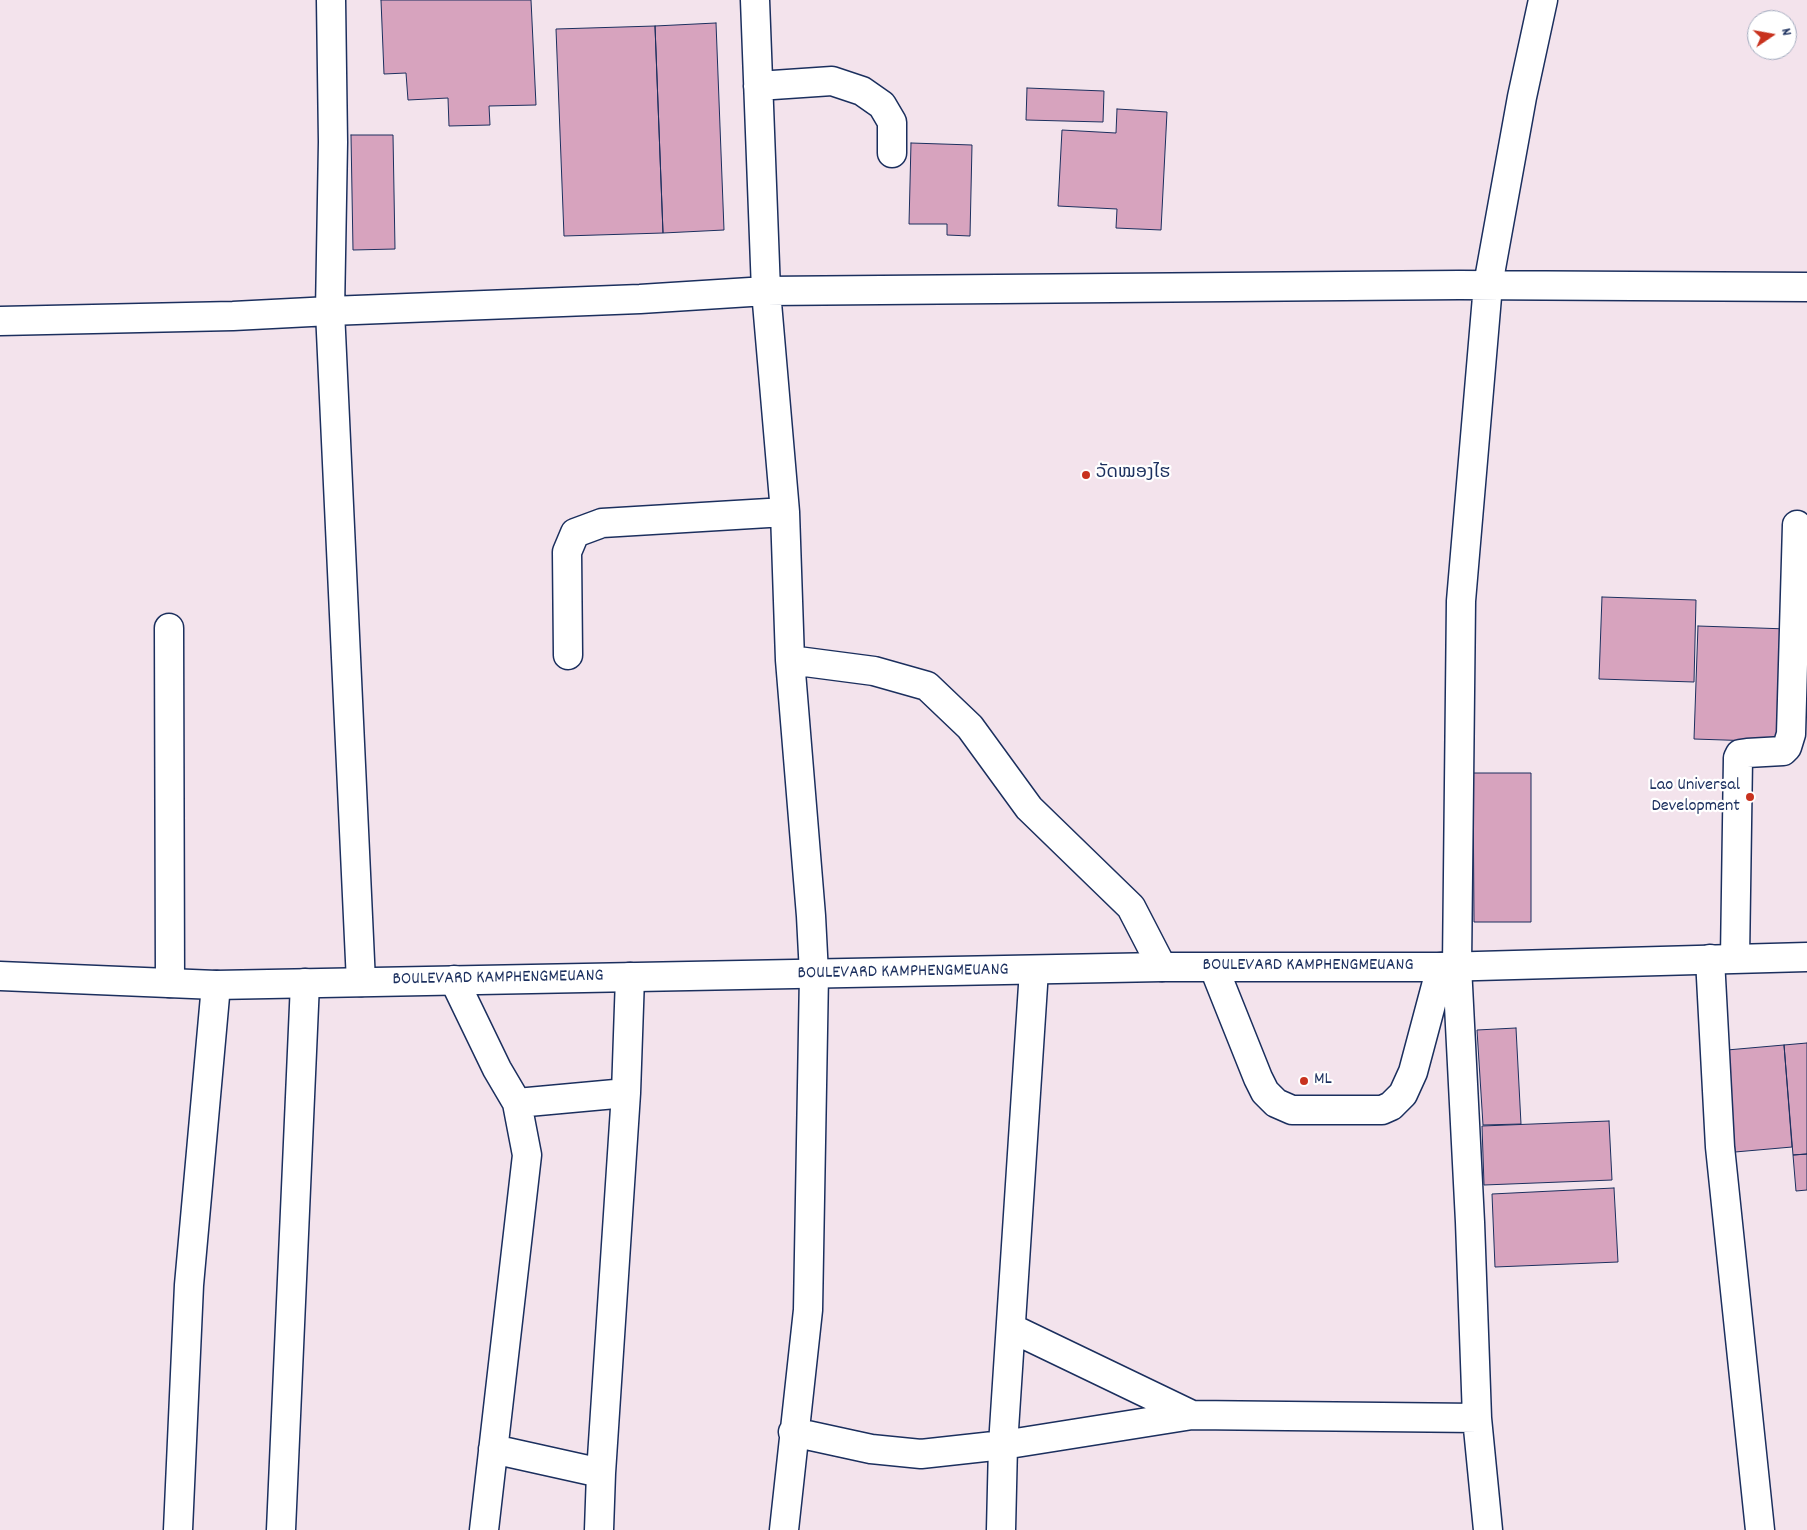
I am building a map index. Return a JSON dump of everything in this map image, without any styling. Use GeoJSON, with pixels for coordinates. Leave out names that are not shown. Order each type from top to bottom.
{"type":"FeatureCollection","features":[{"type":"Feature","properties":{"kind":"street"},"geometry":{"type":"LineString","coordinates":[[331,0],[333,142],[330,311],[361,982]]}},
{"type":"Feature","properties":{"kind":"street"},"geometry":{"type":"LineString","coordinates":[[755,0],[766,290],[785,512],[790,660],[814,974],[808,1310],[793,1432],[784,1530]]}},
{"type":"Feature","properties":{"kind":"street"},"geometry":{"type":"LineString","coordinates":[[1488,1530],[1476,1418],[1470,1222],[1449,967],[1461,601],[1488,285],[1522,97],[1543,0]]}},
{"type":"Feature","properties":{"kind":"street"},"geometry":{"type":"LineString","coordinates":[[758,86],[832,81],[862,91],[882,105],[892,122],[892,153]]}},
{"type":"Feature","properties":{"kind":"street"},"geometry":{"type":"LineString","coordinates":[[0,321],[233,316],[640,299],[766,290],[1488,285],[1807,287]]}},
{"type":"Feature","properties":{"kind":"street"},"geometry":{"type":"LineString","coordinates":[[568,655],[567,552],[575,532],[602,523],[785,512]]}},
{"type":"Feature","properties":{"kind":"street"},"geometry":{"type":"LineString","coordinates":[[1760,1530],[1720,1147],[1723,959],[1738,758],[1740,754],[1747,752],[1783,751],[1787,747],[1792,734],[1797,525]]}},
{"type":"Feature","properties":{"kind":"street"},"geometry":{"type":"LineString","coordinates":[[169,628],[170,984]]}},
{"type":"Feature","properties":{"kind":"street"},"geometry":{"type":"LineString","coordinates":[[790,660],[874,671],[927,686],[970,727],[1029,808],[1131,908],[1162,967]]}},
{"type":"Feature","properties":{"kind":"street","name":"BOULEVARD KAMPHENGMEUANG"},"geometry":{"type":"LineString","coordinates":[[0,976],[216,985],[1162,967],[1449,967],[1807,957]]}},
{"type":"Feature","properties":{"kind":"street"},"geometry":{"type":"LineString","coordinates":[[1214,968],[1258,1078],[1265,1092],[1276,1103],[1292,1110],[1382,1110],[1391,1106],[1403,1094],[1413,1072],[1449,967]]}},
{"type":"Feature","properties":{"kind":"street"},"geometry":{"type":"LineString","coordinates":[[1002,1530],[1003,1445],[1034,970]]}},
{"type":"Feature","properties":{"kind":"street"},"geometry":{"type":"LineString","coordinates":[[599,1530],[601,1473],[626,1093],[630,977]]}},
{"type":"Feature","properties":{"kind":"street"},"geometry":{"type":"LineString","coordinates":[[454,980],[497,1069],[516,1102],[527,1155],[484,1530]]}},
{"type":"Feature","properties":{"kind":"street"},"geometry":{"type":"LineString","coordinates":[[281,1530],[305,983]]}},
{"type":"Feature","properties":{"kind":"street"},"geometry":{"type":"LineString","coordinates":[[178,1530],[189,1285],[216,985]]}},
{"type":"Feature","properties":{"kind":"street"},"geometry":{"type":"LineString","coordinates":[[516,1102],[626,1093]]}},
{"type":"Feature","properties":{"kind":"street"},"geometry":{"type":"LineString","coordinates":[[1011,1328],[1192,1416]]}},
{"type":"Feature","properties":{"kind":"street"},"geometry":{"type":"LineString","coordinates":[[793,1432],[871,1449],[921,1454],[1003,1445],[1192,1416],[1476,1418]]}},
{"type":"Feature","properties":{"kind":"street"},"geometry":{"type":"LineString","coordinates":[[494,1449],[601,1473]]}},
{"type":"Feature","properties":{"kind":"building"},"geometry":{"type":"Polygon","coordinates":[[[381,0],[531,0],[536,105],[489,106],[490,125],[449,126],[448,98],[408,100],[406,73],[384,74],[381,0]]]}},
{"type":"Feature","properties":{"kind":"building"},"geometry":{"type":"Polygon","coordinates":[[[716,23],[724,230],[663,233],[655,26],[716,23]]]}},
{"type":"Feature","properties":{"kind":"building"},"geometry":{"type":"Polygon","coordinates":[[[655,26],[663,233],[564,236],[556,29],[655,26]]]}},
{"type":"Feature","properties":{"kind":"building"},"geometry":{"type":"Polygon","coordinates":[[[1027,88],[1104,91],[1103,122],[1026,120],[1027,88]]]}},
{"type":"Feature","properties":{"kind":"building"},"geometry":{"type":"Polygon","coordinates":[[[1117,109],[1167,112],[1161,230],[1116,228],[1117,209],[1058,206],[1062,130],[1116,133],[1117,109]]]}},
{"type":"Feature","properties":{"kind":"building"},"geometry":{"type":"Polygon","coordinates":[[[351,135],[393,135],[395,249],[353,250],[351,135]]]}},
{"type":"Feature","properties":{"kind":"building"},"geometry":{"type":"Polygon","coordinates":[[[911,143],[972,145],[970,236],[947,235],[947,224],[909,224],[911,143]]]}},
{"type":"Feature","properties":{"kind":"building"},"geometry":{"type":"Polygon","coordinates":[[[1602,597],[1696,600],[1694,682],[1599,679],[1602,597]]]}},
{"type":"Feature","properties":{"kind":"building"},"geometry":{"type":"Polygon","coordinates":[[[1698,626],[1788,629],[1784,742],[1694,739],[1698,626]]]}},
{"type":"Feature","properties":{"kind":"building"},"geometry":{"type":"Polygon","coordinates":[[[1473,773],[1531,773],[1531,922],[1474,922],[1473,773]]]}},
{"type":"Feature","properties":{"kind":"building"},"geometry":{"type":"Polygon","coordinates":[[[1516,1028],[1521,1124],[1483,1125],[1477,1030],[1516,1028]]]}},
{"type":"Feature","properties":{"kind":"building"},"geometry":{"type":"Polygon","coordinates":[[[1807,1043],[1807,1154],[1793,1155],[1784,1045],[1807,1043]]]}},
{"type":"Feature","properties":{"kind":"building"},"geometry":{"type":"Polygon","coordinates":[[[1784,1045],[1792,1147],[1735,1152],[1727,1050],[1784,1045]]]}},
{"type":"Feature","properties":{"kind":"building"},"geometry":{"type":"Polygon","coordinates":[[[1609,1121],[1612,1180],[1484,1185],[1482,1126],[1609,1121]]]}},
{"type":"Feature","properties":{"kind":"building"},"geometry":{"type":"Polygon","coordinates":[[[1807,1154],[1807,1190],[1796,1191],[1793,1155],[1807,1154]]]}},
{"type":"Feature","properties":{"kind":"building"},"geometry":{"type":"Polygon","coordinates":[[[1614,1188],[1618,1262],[1495,1267],[1492,1194],[1614,1188]]]}},
{"type":"Feature","properties":{"kind":"place","name":"ວັດໝອງໄຮ"},"geometry":{"type":"Point","coordinates":[1086,475]}},
{"type":"Feature","properties":{"kind":"place","name":"Lao Universal Development"},"geometry":{"type":"Point","coordinates":[1750,797]}},
{"type":"Feature","properties":{"kind":"place","name":"ML"},"geometry":{"type":"Point","coordinates":[1304,1081]}}]}
